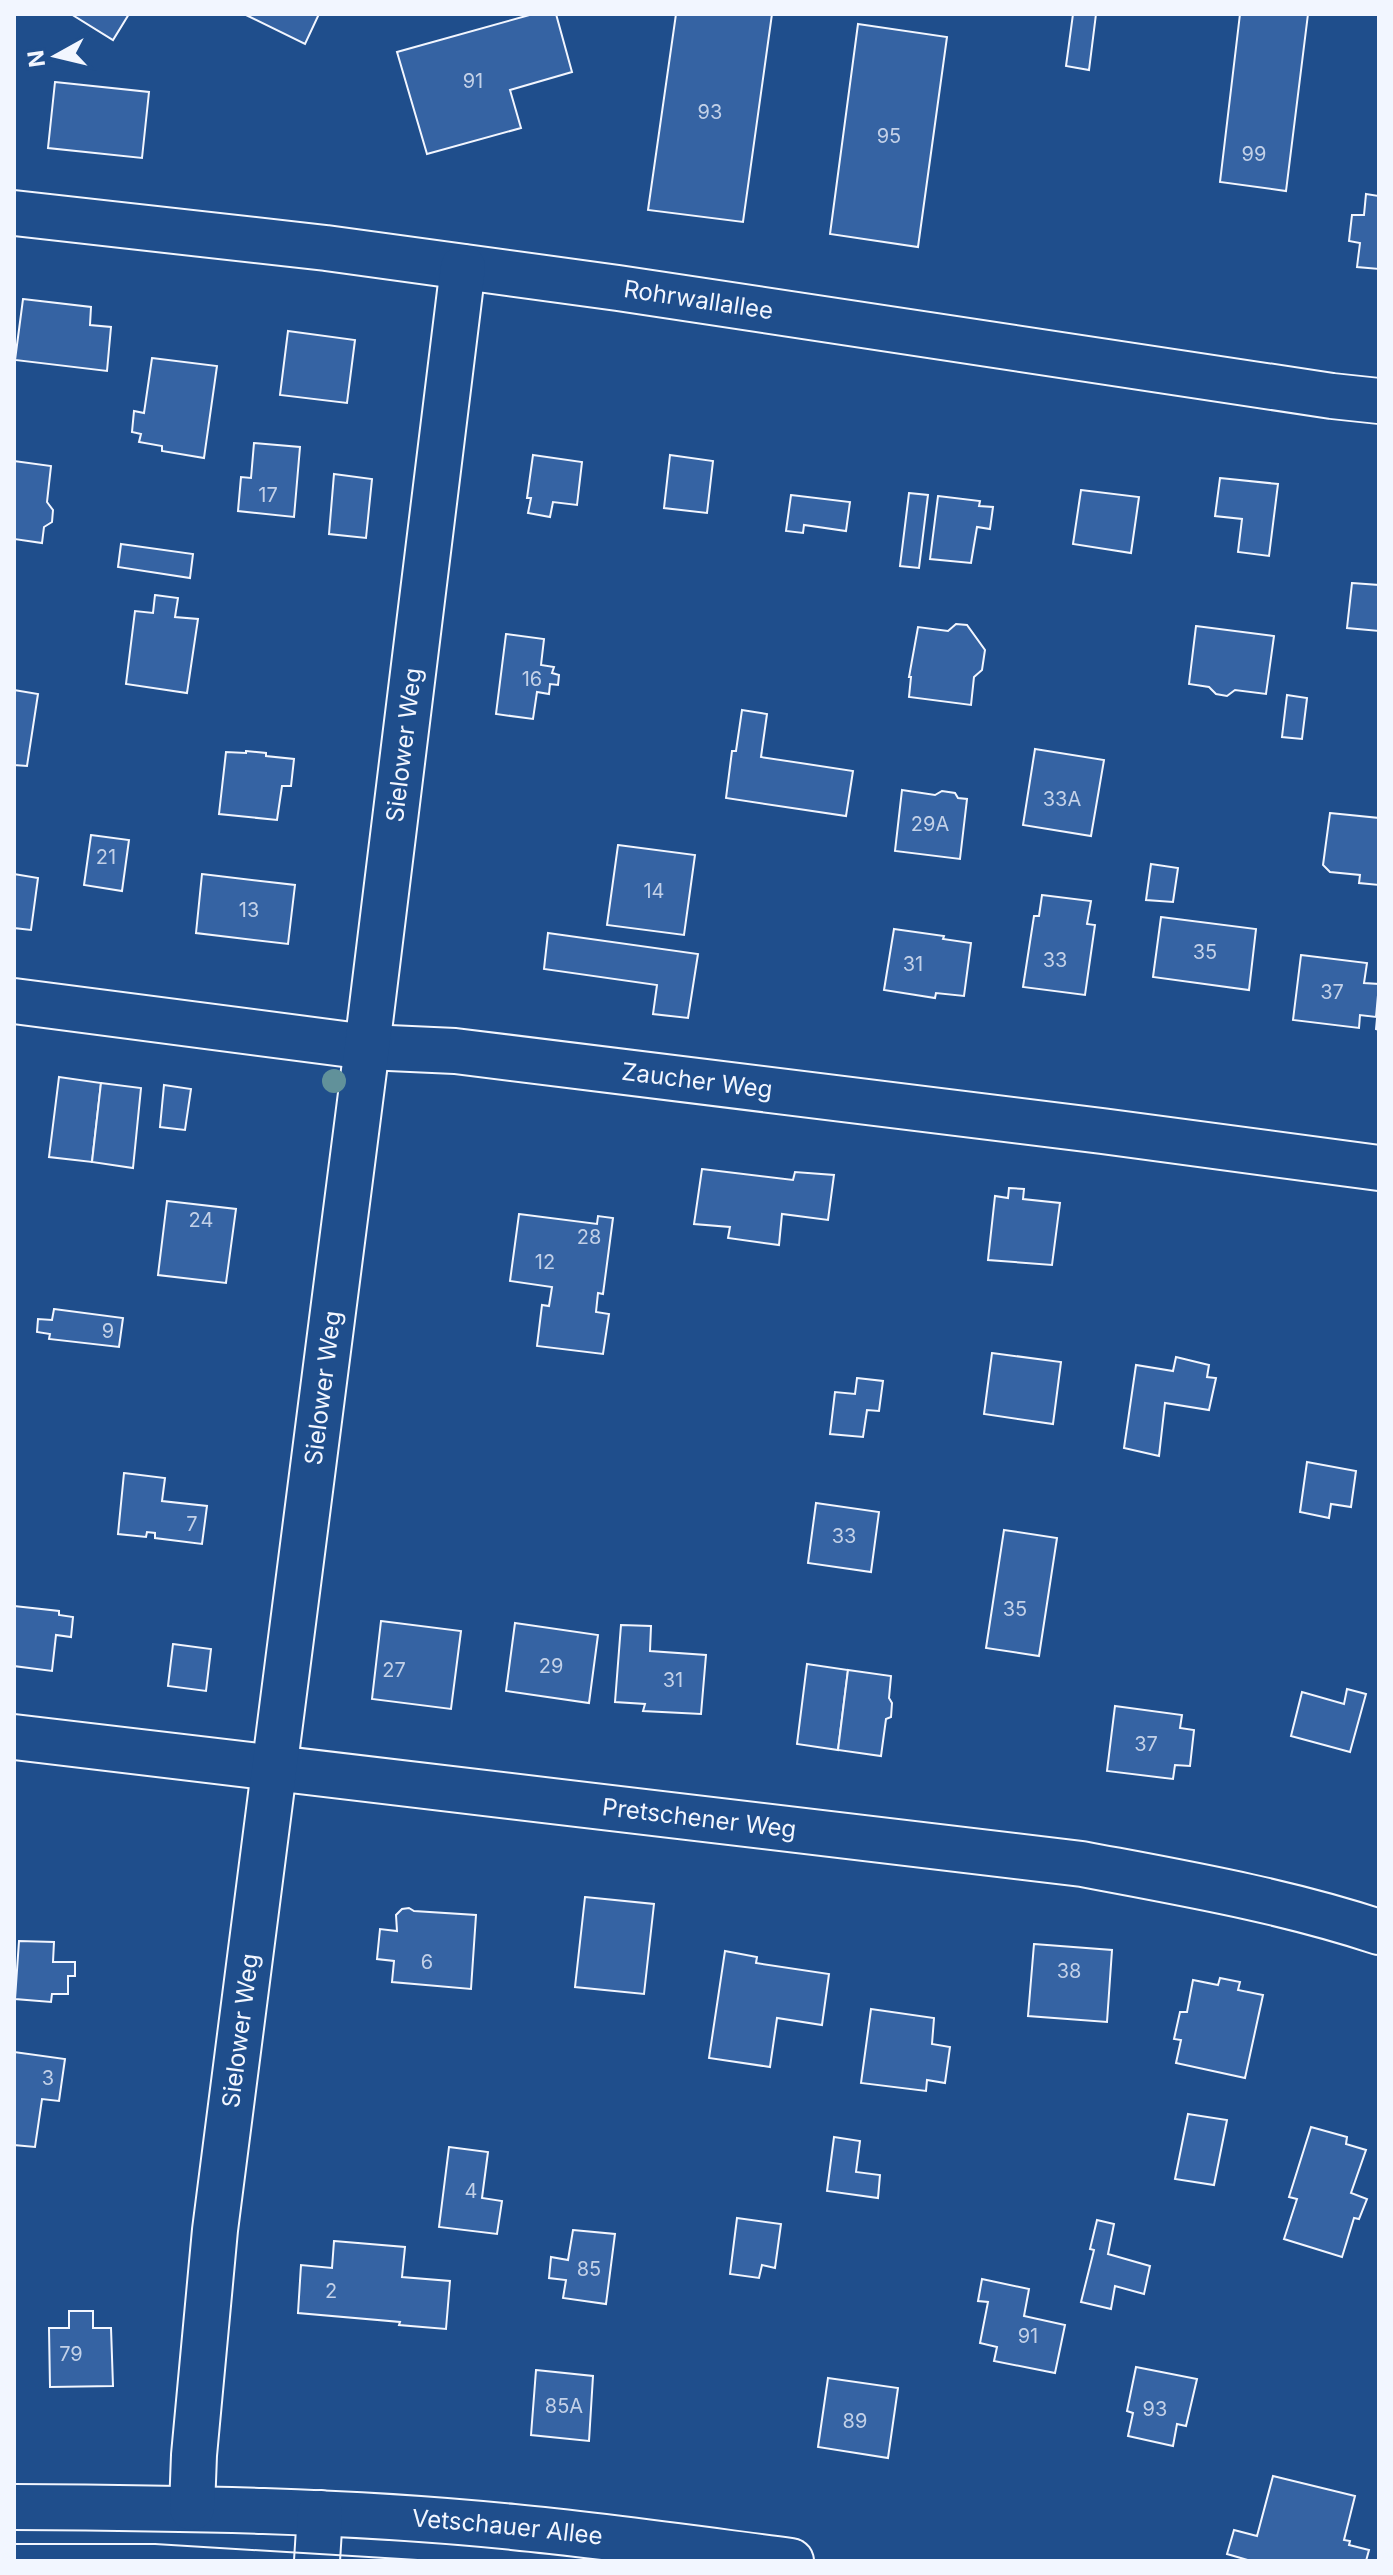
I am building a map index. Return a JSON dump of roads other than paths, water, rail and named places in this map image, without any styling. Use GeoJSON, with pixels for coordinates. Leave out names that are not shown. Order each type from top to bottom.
{"type":"FeatureCollection","features":[{"type":"Feature","properties":{"kind":"street","name":"Rohrwallallee"},"geometry":{"type":"LineString","coordinates":[[14,213],[326,248],[718,302],[1379,401]]}},
{"type":"Feature","properties":{"kind":"street","name":"Sielower Weg"},"geometry":{"type":"LineString","coordinates":[[192,2508],[215,2230],[367,1047],[463,267]]}},
{"type":"Feature","properties":{"kind":"street","name":"Zaucher Weg"},"geometry":{"type":"LineString","coordinates":[[14,1001],[367,1047],[443,1049],[1379,1168]]}},
{"type":"Feature","properties":{"kind":"street","name":"Pretschener Weg"},"geometry":{"type":"LineString","coordinates":[[14,1737],[1082,1864],[1250,1897],[1379,1932]]}},
{"type":"Feature","properties":{"kind":"street","name":"Vetschauer Allee"},"geometry":{"type":"LineString","coordinates":[[14,2507],[192,2508],[320,2513],[512,2527],[791,2561]]}},
{"type":"Feature","properties":{"kind":"street"},"geometry":{"type":"LineString","coordinates":[[317,2561],[320,2513]]}},
{"type":"Feature","properties":{"kind":"tram line"},"geometry":{"type":"LineString","coordinates":[[14,2544],[155,2544],[434,2561]]}}]}
